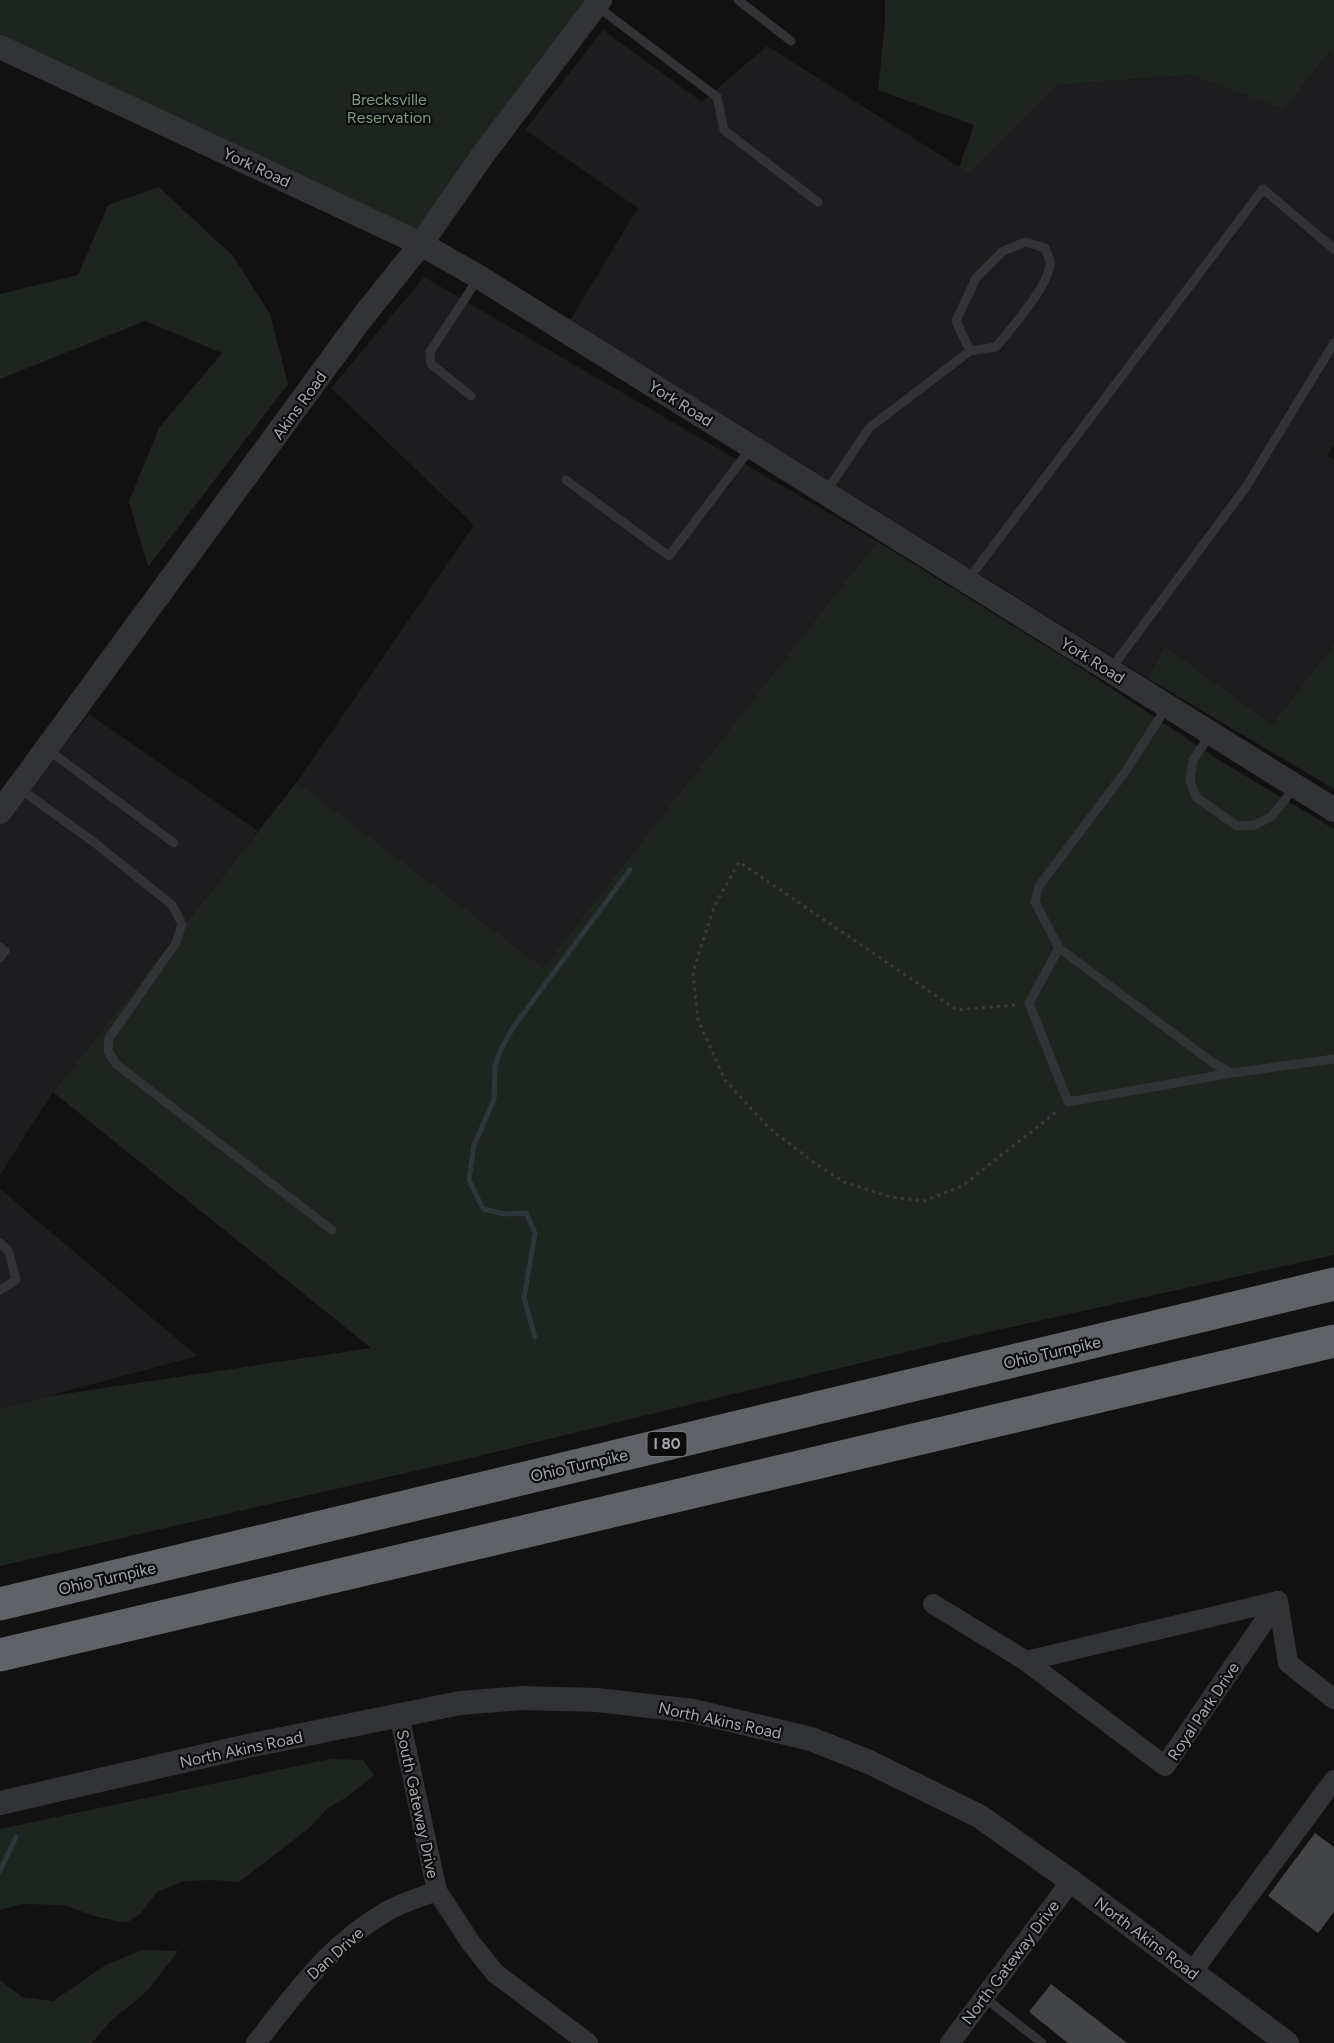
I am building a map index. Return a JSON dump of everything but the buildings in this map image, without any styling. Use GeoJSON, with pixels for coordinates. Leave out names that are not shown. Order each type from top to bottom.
{"type":"FeatureCollection","features":[{"type":"Feature","properties":{"kind":"highway","name":"Ohio Turnpike"},"geometry":{"type":"LineString","coordinates":[[0,1604],[1334,1284]]}},
{"type":"Feature","properties":{"kind":"highway"},"geometry":{"type":"LineString","coordinates":[[0,1655],[1334,1341]]}},
{"type":"Feature","properties":{"kind":"street","name":"Akins Road"},"geometry":{"type":"LineString","coordinates":[[0,812],[361,319],[421,244],[482,156],[598,3]]}},
{"type":"Feature","properties":{"kind":"street","name":"York Road"},"geometry":{"type":"LineString","coordinates":[[0,47],[421,244],[479,277],[1334,810]]}},
{"type":"Feature","properties":{"kind":"street","name":"Royal Park Drive"},"geometry":{"type":"LineString","coordinates":[[933,1604],[1026,1661],[1166,1766],[1278,1601]]}},
{"type":"Feature","properties":{"kind":"street"},"geometry":{"type":"LineString","coordinates":[[1026,1661],[1278,1601],[1288,1663],[1334,1700]]}},
{"type":"Feature","properties":{"kind":"street","name":"North Akins Road"},"geometry":{"type":"LineString","coordinates":[[0,1803],[248,1746],[460,1703],[522,1698],[612,1701],[693,1711],[811,1739],[869,1762],[979,1816],[1071,1881],[1287,2043]]}},
{"type":"Feature","properties":{"kind":"street","name":"South Gateway Drive"},"geometry":{"type":"LineString","coordinates":[[399,1715],[437,1891],[471,1943],[495,1973],[588,2043]]}},
{"type":"Feature","properties":{"kind":"street"},"geometry":{"type":"LineString","coordinates":[[1192,1972],[1334,1780]]}},
{"type":"Feature","properties":{"kind":"street","name":"North Gateway Drive"},"geometry":{"type":"LineString","coordinates":[[950,2043],[1071,1881]]}},
{"type":"Feature","properties":{"kind":"street","name":"Dan Drive"},"geometry":{"type":"LineString","coordinates":[[256,2043],[313,1970],[350,1935],[391,1909],[437,1891]]}},
{"type":"Feature","properties":{"kind":"lane"},"geometry":{"type":"LineString","coordinates":[[738,0],[791,41]]}},
{"type":"Feature","properties":{"kind":"lane"},"geometry":{"type":"LineString","coordinates":[[598,3],[717,97],[724,130],[818,202]]}},
{"type":"Feature","properties":{"kind":"lane"},"geometry":{"type":"LineString","coordinates":[[967,581],[1263,189],[1334,249]]}},
{"type":"Feature","properties":{"kind":"lane"},"geometry":{"type":"LineString","coordinates":[[825,493],[869,428],[970,351],[996,347],[1045,283],[1050,261],[1045,248],[1026,242],[1003,251],[976,278],[956,321],[970,351]]}},
{"type":"Feature","properties":{"kind":"lane"},"geometry":{"type":"LineString","coordinates":[[471,396],[431,364],[430,352],[479,277]]}},
{"type":"Feature","properties":{"kind":"lane"},"geometry":{"type":"LineString","coordinates":[[1110,670],[1246,487],[1334,343]]}},
{"type":"Feature","properties":{"kind":"lane"},"geometry":{"type":"LineString","coordinates":[[566,480],[669,556],[752,447]]}},
{"type":"Feature","properties":{"kind":"lane"},"geometry":{"type":"LineString","coordinates":[[1167,706],[1125,772],[1039,886],[1035,902],[1059,948],[1213,1063],[1232,1073]]}},
{"type":"Feature","properties":{"kind":"lane"},"geometry":{"type":"LineString","coordinates":[[1212,733],[1193,760],[1190,780],[1196,797],[1237,826],[1255,825],[1272,816],[1296,786]]}},
{"type":"Feature","properties":{"kind":"lane"},"geometry":{"type":"LineString","coordinates":[[47,749],[174,843]]}},
{"type":"Feature","properties":{"kind":"lane"},"geometry":{"type":"LineString","coordinates":[[19,788],[95,843],[172,905],[182,924],[176,943],[109,1038],[108,1051],[116,1064],[332,1230]]}},
{"type":"Feature","properties":{"kind":"lane"},"geometry":{"type":"LineString","coordinates":[[0,946],[5,951],[0,958]]}},
{"type":"Feature","properties":{"kind":"lane"},"geometry":{"type":"LineString","coordinates":[[1059,948],[1029,1003],[1068,1102],[1232,1073],[1334,1059]]}},
{"type":"Feature","properties":{"kind":"lane"},"geometry":{"type":"LineString","coordinates":[[0,1243],[9,1251],[16,1280],[0,1290]]}},
{"type":"Feature","properties":{"kind":"lane"},"geometry":{"type":"LineString","coordinates":[[985,1998],[1042,2043]]}},
{"type":"Feature","properties":{"kind":"path"},"geometry":{"type":"LineString","coordinates":[[1029,1003],[957,1010],[739,862],[714,907],[693,972],[698,1020],[725,1080],[768,1128],[844,1182],[891,1197],[924,1200],[962,1186],[1068,1102]]}},
{"type":"Feature","properties":{"kind":"shaded area"},"geometry":{"type":"Polygon","coordinates":[[[603,30],[702,102],[767,46],[969,173],[1056,85],[1190,75],[1284,108],[1330,50],[1334,58],[1334,444],[1327,455],[1334,460],[1334,644],[1272,724],[1165,646],[1147,678],[570,320],[638,208],[525,130],[603,30]]]}},
{"type":"Feature","properties":{"kind":"shaded area"},"geometry":{"type":"Polygon","coordinates":[[[424,277],[877,541],[543,969],[297,782],[474,525],[331,388],[424,277]]]}},
{"type":"Feature","properties":{"kind":"shaded area"},"geometry":{"type":"Polygon","coordinates":[[[89,714],[258,831],[53,1092],[0,1175],[0,824],[89,714]]]}},
{"type":"Feature","properties":{"kind":"shaded area"},"geometry":{"type":"Polygon","coordinates":[[[0,1189],[197,1356],[0,1409],[0,1189]]]}},
{"type":"Feature","properties":{"kind":"green space","name":"Brecksville Reservation"},"geometry":{"type":"Polygon","coordinates":[[[0,0],[606,0],[424,244],[0,52],[0,0]]]}},
{"type":"Feature","properties":{"kind":"green space"},"geometry":{"type":"Polygon","coordinates":[[[885,0],[1334,0],[1334,58],[1330,51],[1284,109],[1190,75],[1057,85],[969,173],[959,167],[974,125],[878,90],[885,24],[885,0]]]}},
{"type":"Feature","properties":{"kind":"green space"},"geometry":{"type":"Polygon","coordinates":[[[159,187],[233,256],[270,314],[288,384],[148,567],[129,501],[159,428],[222,353],[145,321],[0,379],[0,294],[78,275],[108,205],[159,187]]]}},
{"type":"Feature","properties":{"kind":"green space"},"geometry":{"type":"Polygon","coordinates":[[[877,541],[1078,666],[1219,760],[1334,829],[1334,1255],[980,1334],[471,1458],[0,1566],[0,1409],[44,1397],[371,1348],[53,1092],[297,782],[543,968],[877,541]]]}},
{"type":"Feature","properties":{"kind":"green space"},"geometry":{"type":"Polygon","coordinates":[[[1334,644],[1334,789],[1147,678],[1165,646],[1272,724],[1334,644]]]}},
{"type":"Feature","properties":{"kind":"green space"},"geometry":{"type":"Polygon","coordinates":[[[330,1759],[363,1760],[374,1775],[347,1797],[328,1808],[308,1829],[239,1882],[184,1881],[157,1892],[141,1913],[126,1923],[94,1916],[64,1905],[22,1904],[0,1910],[0,1829],[330,1759]]]}},
{"type":"Feature","properties":{"kind":"green space"},"geometry":{"type":"Polygon","coordinates":[[[142,1950],[178,1951],[147,1991],[111,2021],[92,2043],[0,2043],[0,1980],[22,1997],[53,2001],[106,1965],[142,1950]]]}},
{"type":"Feature","properties":{"kind":"waterway"},"geometry":{"type":"LineString","coordinates":[[535,1337],[524,1298],[535,1233],[526,1213],[505,1214],[483,1209],[469,1180],[474,1145],[494,1100],[495,1065],[514,1026],[630,870]]}},
{"type":"Feature","properties":{"kind":"waterway"},"geometry":{"type":"LineString","coordinates":[[0,1871],[16,1837]]}}]}
